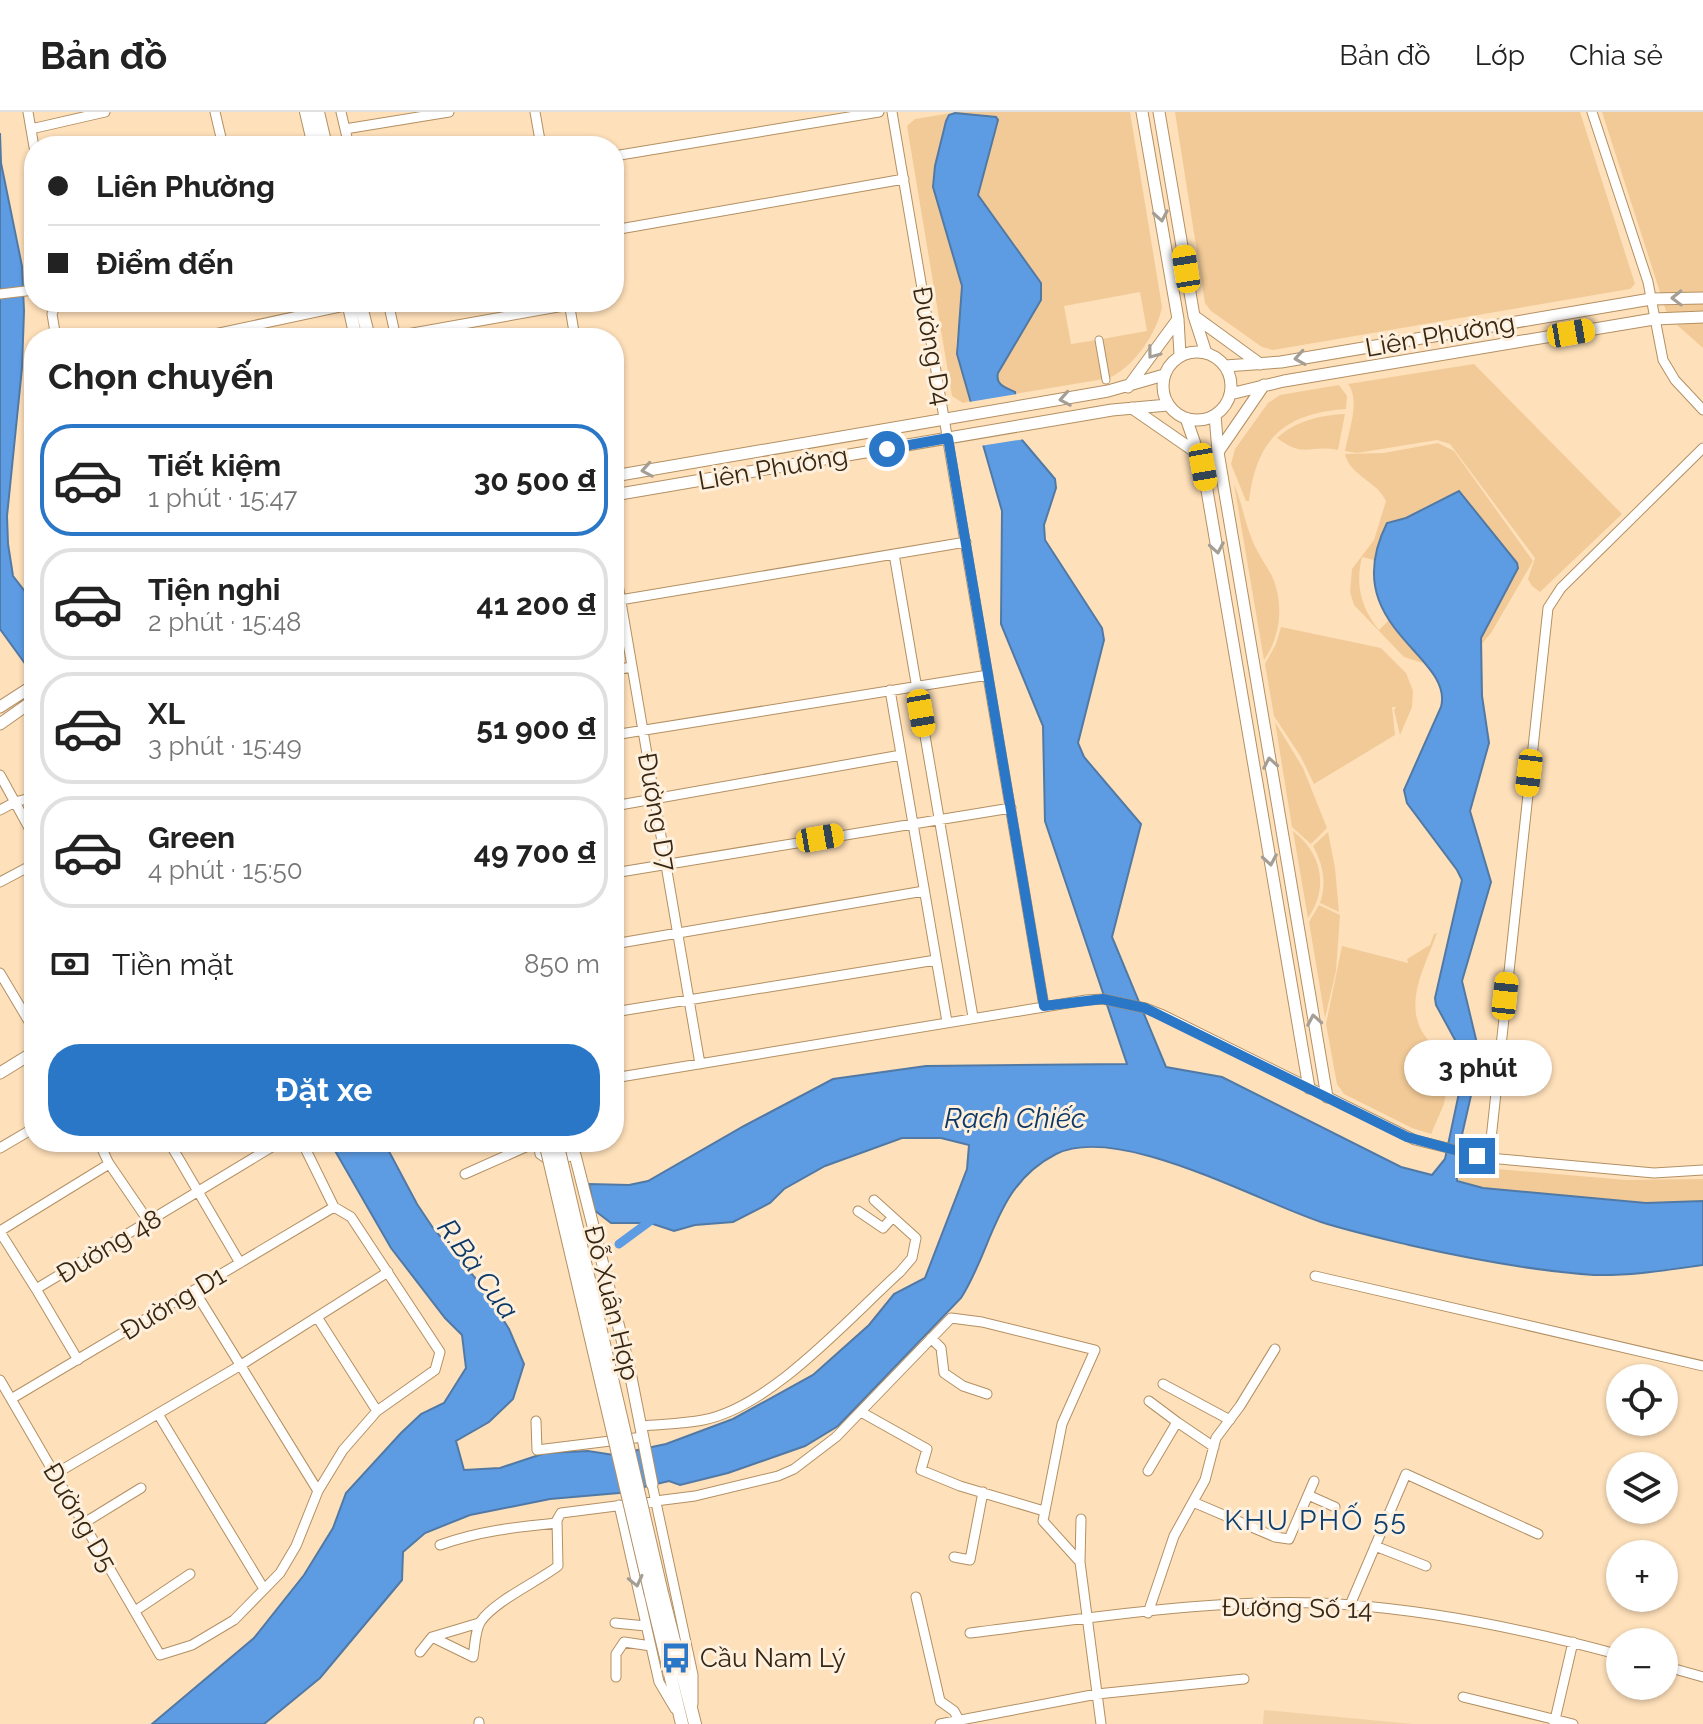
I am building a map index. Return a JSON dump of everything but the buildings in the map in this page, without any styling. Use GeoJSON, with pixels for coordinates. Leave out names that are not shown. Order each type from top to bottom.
{"type":"FeatureCollection","features":[{"type":"Feature","properties":{"kind":"main road"},"geometry":{"type":"LineString","coordinates":[[306,112],[312,136]]}},
{"type":"Feature","properties":{"kind":"main road"},"geometry":{"type":"LineString","coordinates":[[315,136],[318,112]]}},
{"type":"Feature","properties":{"kind":"main road"},"geometry":{"type":"LineString","coordinates":[[547,1152],[687,1720]]}},
{"type":"Feature","properties":{"kind":"main road"},"geometry":{"type":"LineString","coordinates":[[559,1152],[657,1594]]}},
{"type":"Feature","properties":{"kind":"street"},"geometry":{"type":"LineString","coordinates":[[28,112],[32,136]]}},
{"type":"Feature","properties":{"kind":"street"},"geometry":{"type":"LineString","coordinates":[[31,129],[105,112]]}},
{"type":"Feature","properties":{"kind":"street"},"geometry":{"type":"LineString","coordinates":[[215,112],[221,136]]}},
{"type":"Feature","properties":{"kind":"street"},"geometry":{"type":"LineString","coordinates":[[341,112],[347,136]]}},
{"type":"Feature","properties":{"kind":"street"},"geometry":{"type":"LineString","coordinates":[[345,129],[449,112]]}},
{"type":"Feature","properties":{"kind":"street"},"geometry":{"type":"LineString","coordinates":[[535,112],[539,136]]}},
{"type":"Feature","properties":{"kind":"street"},"geometry":{"type":"LineString","coordinates":[[624,154],[879,112]]}},
{"type":"Feature","properties":{"kind":"street","name":"Đường D4"},"geometry":{"type":"LineString","coordinates":[[892,112],[1044,1006]]}},
{"type":"Feature","properties":{"kind":"street"},"geometry":{"type":"LineString","coordinates":[[1142,112],[1178,319],[1180,355]]}},
{"type":"Feature","properties":{"kind":"street"},"geometry":{"type":"LineString","coordinates":[[1159,112],[1194,316],[1206,353]]}},
{"type":"Feature","properties":{"kind":"street"},"geometry":{"type":"LineString","coordinates":[[1592,112],[1648,282],[1666,366],[1703,410]]}},
{"type":"Feature","properties":{"kind":"street"},"geometry":{"type":"LineString","coordinates":[[1152,165],[1168,162]]}},
{"type":"Feature","properties":{"kind":"street"},"geometry":{"type":"LineString","coordinates":[[624,228],[904,179]]}},
{"type":"Feature","properties":{"kind":"street"},"geometry":{"type":"LineString","coordinates":[[0,294],[24,291]]}},
{"type":"Feature","properties":{"kind":"street","name":"Liên Phường"},"geometry":{"type":"LineString","coordinates":[[1225,366],[1260,364],[1375,346],[1651,299],[1703,298]]}},
{"type":"Feature","properties":{"kind":"street"},"geometry":{"type":"LineString","coordinates":[[241,328],[312,312]]}},
{"type":"Feature","properties":{"kind":"street"},"geometry":{"type":"LineString","coordinates":[[443,328],[527,312]]}},
{"type":"Feature","properties":{"kind":"street"},"geometry":{"type":"LineString","coordinates":[[1567,313],[1571,333]]}},
{"type":"Feature","properties":{"kind":"street"},"geometry":{"type":"LineString","coordinates":[[1194,316],[1260,364]]}},
{"type":"Feature","properties":{"kind":"street","name":"Liên Phường"},"geometry":{"type":"LineString","coordinates":[[1230,394],[1264,385],[1654,319],[1703,317]]}},
{"type":"Feature","properties":{"kind":"street"},"geometry":{"type":"LineString","coordinates":[[1128,387],[1178,319]]}},
{"type":"Feature","properties":{"kind":"street"},"geometry":{"type":"LineString","coordinates":[[1099,340],[1106,380]]}},
{"type":"Feature","properties":{"kind":"street"},"geometry":{"type":"LineString","coordinates":[[1196,351],[1206,353],[1218,358],[1225,366],[1231,379],[1230,394],[1225,406],[1215,415],[1203,419],[1186,418],[1168,405],[1162,389],[1164,375],[1180,355],[1196,351]]}},
{"type":"Feature","properties":{"kind":"street","name":"Liên Phường"},"geometry":{"type":"LineString","coordinates":[[624,474],[1128,387],[1164,375]]}},
{"type":"Feature","properties":{"kind":"street"},"geometry":{"type":"LineString","coordinates":[[1218,452],[1264,385]]}},
{"type":"Feature","properties":{"kind":"street","name":"Liên Phường"},"geometry":{"type":"LineString","coordinates":[[624,493],[1132,408],[1168,405]]}},
{"type":"Feature","properties":{"kind":"street"},"geometry":{"type":"LineString","coordinates":[[1132,408],[1200,455]]}},
{"type":"Feature","properties":{"kind":"street"},"geometry":{"type":"LineString","coordinates":[[1215,415],[1218,452],[1327,1097]]}},
{"type":"Feature","properties":{"kind":"street"},"geometry":{"type":"LineString","coordinates":[[1186,418],[1200,455],[1211,513],[1309,1088]]}},
{"type":"Feature","properties":{"kind":"street"},"geometry":{"type":"LineString","coordinates":[[1489,1158],[1548,608],[1561,588],[1703,448]]}},
{"type":"Feature","properties":{"kind":"street"},"geometry":{"type":"LineString","coordinates":[[1211,513],[1228,510]]}},
{"type":"Feature","properties":{"kind":"street"},"geometry":{"type":"LineString","coordinates":[[624,600],[966,542]]}},
{"type":"Feature","properties":{"kind":"street"},"geometry":{"type":"LineString","coordinates":[[894,554],[973,1017]]}},
{"type":"Feature","properties":{"kind":"street","name":"Đường D7"},"geometry":{"type":"LineString","coordinates":[[624,632],[700,1064]]}},
{"type":"Feature","properties":{"kind":"street"},"geometry":{"type":"LineString","coordinates":[[624,668],[632,667]]}},
{"type":"Feature","properties":{"kind":"street"},"geometry":{"type":"LineString","coordinates":[[624,733],[988,675]]}},
{"type":"Feature","properties":{"kind":"street"},"geometry":{"type":"LineString","coordinates":[[890,690],[947,1022]]}},
{"type":"Feature","properties":{"kind":"street"},"geometry":{"type":"LineString","coordinates":[[0,707],[24,691]]}},
{"type":"Feature","properties":{"kind":"street"},"geometry":{"type":"LineString","coordinates":[[0,724],[24,707]]}},
{"type":"Feature","properties":{"kind":"street"},"geometry":{"type":"LineString","coordinates":[[1246,715],[1262,713]]}},
{"type":"Feature","properties":{"kind":"street"},"geometry":{"type":"LineString","coordinates":[[624,804],[901,755]]}},
{"type":"Feature","properties":{"kind":"street"},"geometry":{"type":"LineString","coordinates":[[0,775],[24,819]]}},
{"type":"Feature","properties":{"kind":"street"},"geometry":{"type":"LineString","coordinates":[[0,810],[24,800]]}},
{"type":"Feature","properties":{"kind":"street"},"geometry":{"type":"LineString","coordinates":[[624,871],[1011,808]]}},
{"type":"Feature","properties":{"kind":"street"},"geometry":{"type":"LineString","coordinates":[[0,882],[24,869]]}},
{"type":"Feature","properties":{"kind":"street"},"geometry":{"type":"LineString","coordinates":[[624,942],[924,891]]}},
{"type":"Feature","properties":{"kind":"street"},"geometry":{"type":"LineString","coordinates":[[1281,922],[1297,920]]}},
{"type":"Feature","properties":{"kind":"street"},"geometry":{"type":"LineString","coordinates":[[624,1010],[936,960]]}},
{"type":"Feature","properties":{"kind":"street"},"geometry":{"type":"LineString","coordinates":[[0,973],[24,1013]]}},
{"type":"Feature","properties":{"kind":"street"},"geometry":{"type":"LineString","coordinates":[[624,1076],[973,1017],[1103,999],[1145,1008],[1407,1137],[1444,1148],[1489,1158],[1654,1173],[1703,1170]]}},
{"type":"Feature","properties":{"kind":"street"},"geometry":{"type":"LineString","coordinates":[[0,1073],[24,1058]]}},
{"type":"Feature","properties":{"kind":"street"},"geometry":{"type":"LineString","coordinates":[[0,1148],[24,1134]]}},
{"type":"Feature","properties":{"kind":"street"},"geometry":{"type":"LineString","coordinates":[[104,1152],[149,1222]]}},
{"type":"Feature","properties":{"kind":"street"},"geometry":{"type":"LineString","coordinates":[[175,1152],[240,1263]]}},
{"type":"Feature","properties":{"kind":"street","name":"Đường 48"},"geometry":{"type":"LineString","coordinates":[[0,1232],[36,1289],[264,1152]]}},
{"type":"Feature","properties":{"kind":"street"},"geometry":{"type":"LineString","coordinates":[[158,1414],[264,1589],[280,1573],[296,1546],[318,1491],[343,1450],[377,1411],[435,1370],[440,1352],[351,1217],[334,1207],[307,1152]]}},
{"type":"Feature","properties":{"kind":"street"},"geometry":{"type":"LineString","coordinates":[[465,1174],[514,1152]]}},
{"type":"Feature","properties":{"kind":"street"},"geometry":{"type":"LineString","coordinates":[[542,1152],[550,1161],[575,1155]]}},
{"type":"Feature","properties":{"kind":"street","name":"Đỗ Xuân Hợp"},"geometry":{"type":"LineString","coordinates":[[574,1152],[629,1367],[652,1484]]}},
{"type":"Feature","properties":{"kind":"street"},"geometry":{"type":"LineString","coordinates":[[0,1232],[109,1164]]}},
{"type":"Feature","properties":{"kind":"street"},"geometry":{"type":"LineString","coordinates":[[536,1421],[537,1450],[704,1420],[740,1407],[783,1380],[909,1264],[915,1251],[916,1238],[874,1200]]}},
{"type":"Feature","properties":{"kind":"street","name":"Đường D1"},"geometry":{"type":"LineString","coordinates":[[11,1399],[334,1207]]}},
{"type":"Feature","properties":{"kind":"street"},"geometry":{"type":"LineString","coordinates":[[858,1211],[883,1228],[892,1218]]}},
{"type":"Feature","properties":{"kind":"street"},"geometry":{"type":"LineString","coordinates":[[55,1474],[241,1365],[388,1272]]}},
{"type":"Feature","properties":{"kind":"street"},"geometry":{"type":"LineString","coordinates":[[1315,1276],[1703,1366]]}},
{"type":"Feature","properties":{"kind":"street"},"geometry":{"type":"LineString","coordinates":[[36,1289],[78,1360]]}},
{"type":"Feature","properties":{"kind":"street"},"geometry":{"type":"LineString","coordinates":[[194,1290],[318,1491]]}},
{"type":"Feature","properties":{"kind":"street"},"geometry":{"type":"LineString","coordinates":[[317,1317],[377,1411]]}},
{"type":"Feature","properties":{"kind":"street"},"geometry":{"type":"LineString","coordinates":[[420,1652],[432,1637],[479,1623],[507,1599],[535,1584],[558,1566],[557,1523],[561,1513],[695,1496],[778,1476],[810,1459],[861,1412],[951,1318],[982,1322],[1095,1350],[1062,1424],[1043,1521],[1080,1562]]}},
{"type":"Feature","properties":{"kind":"street"},"geometry":{"type":"LineString","coordinates":[[931,1338],[941,1348],[944,1373],[963,1386],[987,1394]]}},
{"type":"Feature","properties":{"kind":"street"},"geometry":{"type":"LineString","coordinates":[[1148,1613],[1174,1536],[1205,1480],[1216,1438],[1275,1349]]}},
{"type":"Feature","properties":{"kind":"street","name":"Đường D5"},"geometry":{"type":"LineString","coordinates":[[0,1380],[160,1655],[192,1645],[234,1620],[264,1589]]}},
{"type":"Feature","properties":{"kind":"street"},"geometry":{"type":"LineString","coordinates":[[1163,1384],[1230,1420]]}},
{"type":"Feature","properties":{"kind":"street"},"geometry":{"type":"LineString","coordinates":[[1149,1401],[1214,1447]]}},
{"type":"Feature","properties":{"kind":"street"},"geometry":{"type":"LineString","coordinates":[[861,1412],[927,1449],[921,1470],[1044,1511]]}},
{"type":"Feature","properties":{"kind":"street"},"geometry":{"type":"LineString","coordinates":[[1148,1471],[1177,1422]]}},
{"type":"Feature","properties":{"kind":"street"},"geometry":{"type":"LineString","coordinates":[[1350,1605],[1406,1474],[1538,1534]]}},
{"type":"Feature","properties":{"kind":"street"},"geometry":{"type":"LineString","coordinates":[[1193,1502],[1275,1537],[1289,1539],[1314,1481]]}},
{"type":"Feature","properties":{"kind":"street"},"geometry":{"type":"LineString","coordinates":[[652,1484],[693,1675],[687,1720]]}},
{"type":"Feature","properties":{"kind":"street"},"geometry":{"type":"LineString","coordinates":[[84,1523],[141,1488]]}},
{"type":"Feature","properties":{"kind":"street"},"geometry":{"type":"LineString","coordinates":[[954,1557],[970,1560],[983,1492]]}},
{"type":"Feature","properties":{"kind":"street"},"geometry":{"type":"LineString","coordinates":[[1308,1495],[1335,1507]]}},
{"type":"Feature","properties":{"kind":"street"},"geometry":{"type":"LineString","coordinates":[[619,1505],[659,1682],[687,1720]]}},
{"type":"Feature","properties":{"kind":"street"},"geometry":{"type":"LineString","coordinates":[[1081,1519],[1080,1562],[1101,1724]]}},
{"type":"Feature","properties":{"kind":"street"},"geometry":{"type":"LineString","coordinates":[[440,1545],[499,1528],[557,1523]]}},
{"type":"Feature","properties":{"kind":"street"},"geometry":{"type":"LineString","coordinates":[[1375,1546],[1426,1566]]}},
{"type":"Feature","properties":{"kind":"street"},"geometry":{"type":"LineString","coordinates":[[135,1611],[190,1574]]}},
{"type":"Feature","properties":{"kind":"street"},"geometry":{"type":"LineString","coordinates":[[916,1597],[940,1701],[954,1711],[959,1720]]}},
{"type":"Feature","properties":{"kind":"street","name":"Đường Số 14"},"geometry":{"type":"LineString","coordinates":[[970,1633],[1148,1613],[1279,1604],[1350,1605],[1465,1618],[1606,1651]]}},
{"type":"Feature","properties":{"kind":"street"},"geometry":{"type":"LineString","coordinates":[[432,1637],[473,1657],[479,1623]]}},
{"type":"Feature","properties":{"kind":"street"},"geometry":{"type":"LineString","coordinates":[[615,1623],[646,1626]]}},
{"type":"Feature","properties":{"kind":"street"},"geometry":{"type":"LineString","coordinates":[[616,1677],[616,1654],[624,1642],[651,1646]]}},
{"type":"Feature","properties":{"kind":"street"},"geometry":{"type":"LineString","coordinates":[[1555,1722],[1573,1642]]}},
{"type":"Feature","properties":{"kind":"street"},"geometry":{"type":"LineString","coordinates":[[1678,1670],[1703,1677]]}},
{"type":"Feature","properties":{"kind":"street"},"geometry":{"type":"LineString","coordinates":[[940,1724],[1097,1694],[1244,1679]]}},
{"type":"Feature","properties":{"kind":"street"},"geometry":{"type":"LineString","coordinates":[[1463,1697],[1573,1724]]}},
{"type":"Feature","properties":{"kind":"shaded area"},"geometry":{"type":"Polygon","coordinates":[[[958,112],[1130,112],[1162,307],[1155,328],[1143,348],[1118,373],[1109,378],[1102,339],[1147,331],[1140,292],[1064,306],[1071,344],[1097,340],[1104,379],[1015,394],[998,382],[998,373],[1041,300],[1042,288],[978,195],[997,118],[957,113],[949,115],[946,121],[933,187],[963,290],[956,345],[971,401],[963,403],[952,396],[907,126],[915,119],[958,112]]]}},
{"type":"Feature","properties":{"kind":"shaded area"},"geometry":{"type":"Polygon","coordinates":[[[1175,112],[1580,112],[1635,284],[1630,289],[1273,350],[1262,347],[1211,311],[1205,303],[1175,112]]]}},
{"type":"Feature","properties":{"kind":"shaded area"},"geometry":{"type":"Polygon","coordinates":[[[1602,112],[1703,112],[1703,348],[1668,317],[1602,112]]]}},
{"type":"Feature","properties":{"kind":"shaded area"},"geometry":{"type":"Polygon","coordinates":[[[1474,364],[1622,514],[1540,592],[1528,579],[1535,558],[1450,444],[1437,440],[1357,453],[1345,451],[1354,408],[1348,384],[1474,364]]]}},
{"type":"Feature","properties":{"kind":"shaded area"},"geometry":{"type":"Polygon","coordinates":[[[1339,385],[1347,396],[1346,409],[1306,416],[1277,434],[1258,461],[1249,501],[1246,501],[1231,464],[1235,449],[1268,403],[1280,395],[1339,385]]]}},
{"type":"Feature","properties":{"kind":"shaded area"},"geometry":{"type":"Polygon","coordinates":[[[1345,414],[1338,450],[1294,448],[1277,438],[1309,420],[1345,414]]]}},
{"type":"Feature","properties":{"kind":"shaded area"},"geometry":{"type":"Polygon","coordinates":[[[1438,443],[1454,451],[1533,561],[1481,645],[1482,634],[1517,570],[1517,563],[1459,491],[1406,518],[1387,523],[1374,560],[1362,557],[1359,577],[1361,596],[1379,630],[1389,620],[1423,663],[1404,657],[1354,605],[1350,592],[1352,569],[1374,540],[1386,501],[1352,468],[1345,454],[1384,453],[1438,443]]]}},
{"type":"Feature","properties":{"kind":"shaded area"},"geometry":{"type":"Polygon","coordinates":[[[1234,484],[1251,537],[1272,576],[1278,597],[1277,630],[1264,660],[1234,484]]]}},
{"type":"Feature","properties":{"kind":"shaded area"},"geometry":{"type":"Polygon","coordinates":[[[1281,627],[1381,648],[1406,673],[1413,691],[1412,707],[1400,735],[1394,710],[1396,707],[1392,707],[1395,735],[1314,784],[1301,757],[1274,716],[1265,664],[1281,627]]]}},
{"type":"Feature","properties":{"kind":"shaded area"},"geometry":{"type":"Polygon","coordinates":[[[1275,722],[1303,768],[1327,828],[1311,844],[1292,827],[1275,722]]]}},
{"type":"Feature","properties":{"kind":"shaded area"},"geometry":{"type":"Polygon","coordinates":[[[1293,831],[1311,850],[1319,872],[1319,895],[1308,918],[1293,831]]]}},
{"type":"Feature","properties":{"kind":"shaded area"},"geometry":{"type":"Polygon","coordinates":[[[1328,832],[1339,912],[1320,903],[1323,874],[1313,846],[1328,832]]]}},
{"type":"Feature","properties":{"kind":"shaded area"},"geometry":{"type":"Polygon","coordinates":[[[1319,905],[1340,915],[1336,971],[1325,1018],[1309,922],[1319,905]]]}},
{"type":"Feature","properties":{"kind":"shaded area"},"geometry":{"type":"Polygon","coordinates":[[[1437,933],[1422,971],[1416,998],[1418,1024],[1451,1064],[1444,1104],[1431,1134],[1412,1128],[1344,1094],[1337,1084],[1326,1024],[1342,946],[1408,963],[1407,959],[1430,945],[1437,933]]]}},
{"type":"Feature","properties":{"kind":"shaded area"},"geometry":{"type":"Polygon","coordinates":[[[1456,1160],[1486,1168],[1626,1180],[1703,1179],[1703,1201],[1646,1203],[1483,1188],[1457,1181],[1456,1160]]]}},
{"type":"Feature","properties":{"kind":"shaded area"},"geometry":{"type":"Polygon","coordinates":[[[1264,1710],[1413,1724],[1263,1724],[1264,1710]]]}},
{"type":"Feature","properties":{"kind":"water","name":"Rạch Chiếc"},"geometry":{"type":"Polygon","coordinates":[[[949,115],[996,117],[998,120],[978,195],[1041,283],[1041,300],[998,373],[998,380],[1002,386],[1015,392],[1022,440],[1055,479],[1056,488],[1044,525],[1045,540],[1102,628],[1104,640],[1078,743],[1084,757],[1141,824],[1112,937],[1166,1067],[1222,1077],[1401,1167],[1432,1175],[1445,1159],[1466,1060],[1435,998],[1462,880],[1407,803],[1404,790],[1441,707],[1441,688],[1385,613],[1375,588],[1375,559],[1387,523],[1406,518],[1459,491],[1518,568],[1481,638],[1482,696],[1489,743],[1470,811],[1491,882],[1462,981],[1480,1056],[1456,1161],[1457,1181],[1483,1188],[1646,1203],[1703,1201],[1703,1265],[1635,1274],[1594,1275],[1454,1255],[1332,1225],[1151,1156],[1083,1147],[1056,1154],[1036,1167],[1008,1200],[961,1298],[838,1426],[805,1446],[728,1473],[680,1485],[669,1481],[619,1493],[550,1499],[470,1515],[425,1533],[403,1552],[402,1580],[320,1678],[264,1724],[152,1724],[254,1638],[304,1575],[333,1528],[346,1493],[421,1414],[444,1403],[466,1368],[462,1335],[445,1318],[391,1248],[336,1152],[389,1152],[433,1228],[482,1286],[509,1329],[524,1364],[513,1399],[489,1422],[456,1441],[464,1470],[500,1468],[545,1453],[588,1451],[614,1455],[666,1444],[733,1419],[813,1375],[869,1325],[894,1294],[925,1278],[967,1169],[969,1145],[941,1138],[902,1138],[825,1166],[784,1189],[770,1203],[733,1222],[695,1225],[674,1231],[650,1223],[611,1223],[594,1210],[589,1184],[629,1185],[648,1181],[833,1079],[926,1066],[1127,1064],[1045,821],[1043,726],[1001,624],[1002,511],[957,354],[962,286],[933,187],[935,166],[949,115]]]}},
{"type":"Feature","properties":{"kind":"water"},"geometry":{"type":"Polygon","coordinates":[[[0,133],[1,163],[22,266],[22,368],[7,516],[13,576],[24,590],[24,662],[0,629],[0,133]]]}},
{"type":"Feature","properties":{"kind":"pier"},"geometry":{"type":"Polygon","coordinates":[[[1017,394],[1025,439],[980,446],[969,402],[1017,394]]]}},
{"type":"Feature","properties":{"kind":"waterway"},"geometry":{"type":"LineString","coordinates":[[619,1244],[657,1216]]}},
{"type":"Feature","properties":{"kind":"place","name":"Cầu Nam Lý"},"geometry":{"type":"Point","coordinates":[676,1658]}},
{"type":"Feature","properties":{"kind":"district","name":"KHU PHỐ 55"},"geometry":{"type":"Point","coordinates":[1316,1520]}},
{"type":"Feature","properties":{"kind":"route"},"geometry":{"type":"LineString","coordinates":[[887,449],[948,438],[1044,1006],[1103,999],[1145,1008],[1407,1137],[1477,1156]]}},
{"type":"Feature","properties":{"kind":"water label","name":"R.Bà Cua"},"geometry":{"type":"Point","coordinates":[478,1269]}}]}
